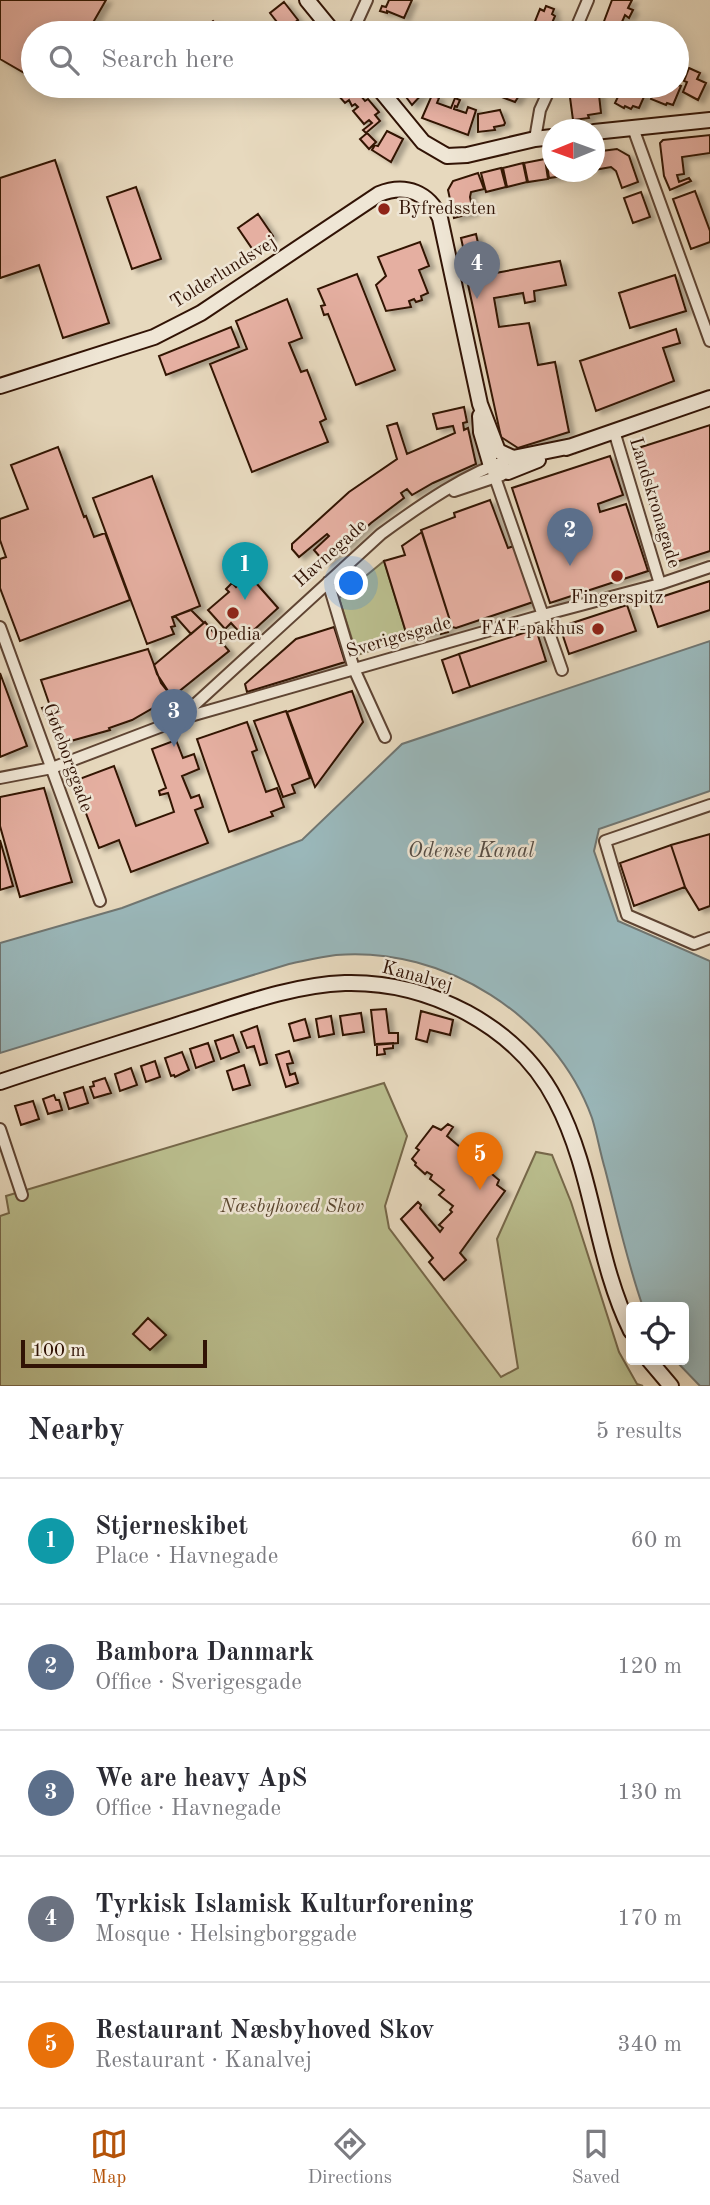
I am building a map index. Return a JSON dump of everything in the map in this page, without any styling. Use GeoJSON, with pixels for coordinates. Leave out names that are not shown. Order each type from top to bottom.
{"type":"FeatureCollection","features":[{"type":"Feature","properties":{"kind":"street"},"geometry":{"type":"LineString","coordinates":[[307,0],[324,21]]}},
{"type":"Feature","properties":{"kind":"street"},"geometry":{"type":"LineString","coordinates":[[357,21],[367,0]]}},
{"type":"Feature","properties":{"kind":"street"},"geometry":{"type":"LineString","coordinates":[[578,21],[588,0]]}},
{"type":"Feature","properties":{"kind":"street"},"geometry":{"type":"LineString","coordinates":[[387,98],[423,142],[447,156],[467,155],[542,138]]}},
{"type":"Feature","properties":{"kind":"street"},"geometry":{"type":"LineString","coordinates":[[535,139],[540,110],[546,98]]}},
{"type":"Feature","properties":{"kind":"street"},"geometry":{"type":"LineString","coordinates":[[605,131],[710,120]]}},
{"type":"Feature","properties":{"kind":"street"},"geometry":{"type":"LineString","coordinates":[[633,128],[710,341]]}},
{"type":"Feature","properties":{"kind":"street","name":"Tolderlundsvej"},"geometry":{"type":"LineString","coordinates":[[0,386],[154,337],[201,313],[379,194],[390,189],[417,192],[434,205],[440,218],[480,404],[481,432],[499,468]]}},
{"type":"Feature","properties":{"kind":"street","name":"Havnegade"},"geometry":{"type":"LineString","coordinates":[[0,778],[52,768],[178,720],[381,534],[438,496],[499,468],[572,446],[710,398]]}},
{"type":"Feature","properties":{"kind":"street","name":"Landskronagade"},"geometry":{"type":"LineString","coordinates":[[614,431],[660,584]]}},
{"type":"Feature","properties":{"kind":"street"},"geometry":{"type":"LineString","coordinates":[[499,468],[562,670]]}},
{"type":"Feature","properties":{"kind":"street","name":"Havnegade"},"geometry":{"type":"LineString","coordinates":[[438,496],[499,468]]}},
{"type":"Feature","properties":{"kind":"street","name":"Sverigesgade"},"geometry":{"type":"LineString","coordinates":[[178,720],[660,584],[710,567]]}},
{"type":"Feature","properties":{"kind":"street"},"geometry":{"type":"LineString","coordinates":[[328,582],[354,669],[385,737]]}},
{"type":"Feature","properties":{"kind":"street","name":"Gøteborggade"},"geometry":{"type":"LineString","coordinates":[[0,627],[100,901]]}},
{"type":"Feature","properties":{"kind":"street"},"geometry":{"type":"LineString","coordinates":[[710,805],[605,841],[627,915],[694,944],[710,939]]}},
{"type":"Feature","properties":{"kind":"street","name":"Kanalvej"},"geometry":{"type":"LineString","coordinates":[[0,1082],[289,991],[345,983],[374,984],[433,997],[485,1023],[527,1059],[546,1083],[575,1143],[615,1290],[626,1318]]}},
{"type":"Feature","properties":{"kind":"street"},"geometry":{"type":"LineString","coordinates":[[0,1129],[22,1195]]}},
{"type":"Feature","properties":{"kind":"street"},"geometry":{"type":"LineString","coordinates":[[653,1365],[671,1386]]}},
{"type":"Feature","properties":{"kind":"green space"},"geometry":{"type":"Polygon","coordinates":[[[384,561],[408,639],[357,655],[339,598],[384,561]]]}},
{"type":"Feature","properties":{"kind":"green space","name":"Næsbyhoved Skov"},"geometry":{"type":"Polygon","coordinates":[[[384,1083],[407,1136],[385,1206],[389,1228],[501,1377],[518,1368],[497,1239],[536,1152],[552,1155],[571,1202],[619,1352],[637,1384],[643,1386],[0,1386],[0,1216],[9,1213],[6,1196],[384,1083]]]}},
{"type":"Feature","properties":{"kind":"water","name":"Odense Kanal"},"geometry":{"type":"Polygon","coordinates":[[[710,641],[710,791],[599,829],[594,851],[618,921],[710,961],[710,1386],[700,1386],[680,1365],[689,1365],[689,1302],[641,1302],[592,1118],[575,1081],[552,1048],[523,1019],[491,995],[455,976],[416,962],[376,955],[324,957],[289,964],[0,1053],[0,943],[122,908],[302,840],[402,744],[710,641]]]}},
{"type":"Feature","properties":{"kind":"building"},"geometry":{"type":"Polygon","coordinates":[[[0,0],[106,0],[94,21],[21,21],[21,71],[0,59],[0,0]]]}},
{"type":"Feature","properties":{"kind":"building"},"geometry":{"type":"Polygon","coordinates":[[[389,0],[412,0],[404,18],[380,11],[382,6],[386,7],[389,0]]]}},
{"type":"Feature","properties":{"kind":"building"},"geometry":{"type":"Polygon","coordinates":[[[612,0],[632,0],[628,8],[633,10],[629,18],[625,15],[622,21],[604,21],[612,0]]]}},
{"type":"Feature","properties":{"kind":"building"},"geometry":{"type":"Polygon","coordinates":[[[284,2],[298,20],[276,21],[270,13],[284,2]]]}},
{"type":"Feature","properties":{"kind":"building"},"geometry":{"type":"Polygon","coordinates":[[[546,6],[554,9],[553,21],[535,21],[540,9],[544,11],[546,6]]]}},
{"type":"Feature","properties":{"kind":"building"},"geometry":{"type":"Polygon","coordinates":[[[689,68],[700,73],[697,79],[706,83],[698,100],[689,95],[689,68]]]}},
{"type":"Feature","properties":{"kind":"building"},"geometry":{"type":"Polygon","coordinates":[[[341,98],[363,98],[365,101],[368,99],[379,112],[375,115],[380,121],[366,133],[363,130],[372,123],[369,120],[364,124],[353,111],[358,107],[355,104],[352,106],[349,100],[345,103],[341,98]]]}},
{"type":"Feature","properties":{"kind":"building"},"geometry":{"type":"Polygon","coordinates":[[[407,98],[418,98],[412,105],[407,98]]]}},
{"type":"Feature","properties":{"kind":"building"},"geometry":{"type":"Polygon","coordinates":[[[431,98],[439,98],[437,103],[451,108],[455,98],[460,100],[454,109],[466,113],[468,107],[476,110],[468,135],[422,118],[431,98]]]}},
{"type":"Feature","properties":{"kind":"building"},"geometry":{"type":"Polygon","coordinates":[[[570,98],[599,98],[601,113],[588,115],[589,118],[573,119],[570,98]]]}},
{"type":"Feature","properties":{"kind":"building"},"geometry":{"type":"Polygon","coordinates":[[[617,98],[643,98],[639,108],[624,108],[615,103],[617,98]]]}},
{"type":"Feature","properties":{"kind":"building"},"geometry":{"type":"Polygon","coordinates":[[[651,98],[676,98],[673,105],[651,98]]]}},
{"type":"Feature","properties":{"kind":"building"},"geometry":{"type":"Polygon","coordinates":[[[500,110],[504,125],[494,127],[495,130],[478,132],[478,114],[500,110]]]}},
{"type":"Feature","properties":{"kind":"building"},"geometry":{"type":"Polygon","coordinates":[[[387,131],[403,139],[391,162],[372,150],[375,145],[378,146],[387,131]]]}},
{"type":"Feature","properties":{"kind":"building"},"geometry":{"type":"Polygon","coordinates":[[[367,133],[376,142],[369,149],[360,139],[367,133]]]}},
{"type":"Feature","properties":{"kind":"building"},"geometry":{"type":"Polygon","coordinates":[[[710,135],[710,153],[682,157],[684,174],[677,175],[679,182],[689,178],[691,181],[670,190],[664,176],[660,143],[663,140],[710,135]]]}},
{"type":"Feature","properties":{"kind":"building"},"geometry":{"type":"Polygon","coordinates":[[[617,149],[629,156],[638,182],[622,188],[616,171],[611,167],[605,168],[605,151],[617,149]]]}},
{"type":"Feature","properties":{"kind":"building"},"geometry":{"type":"Polygon","coordinates":[[[55,160],[109,323],[63,338],[39,265],[0,278],[0,178],[55,160]]]}},
{"type":"Feature","properties":{"kind":"building"},"geometry":{"type":"Polygon","coordinates":[[[542,160],[542,180],[528,182],[524,163],[542,160]]]}},
{"type":"Feature","properties":{"kind":"building"},"geometry":{"type":"Polygon","coordinates":[[[523,163],[527,182],[507,187],[503,168],[523,163]]]}},
{"type":"Feature","properties":{"kind":"building"},"geometry":{"type":"Polygon","coordinates":[[[501,168],[506,187],[486,192],[481,173],[501,168]]]}},
{"type":"Feature","properties":{"kind":"building"},"geometry":{"type":"Polygon","coordinates":[[[478,173],[484,189],[471,192],[473,213],[454,218],[448,190],[453,181],[478,173]]]}},
{"type":"Feature","properties":{"kind":"building"},"geometry":{"type":"Polygon","coordinates":[[[136,187],[161,259],[132,269],[107,197],[136,187]]]}},
{"type":"Feature","properties":{"kind":"building"},"geometry":{"type":"Polygon","coordinates":[[[695,191],[710,231],[710,242],[691,249],[673,199],[695,191]]]}},
{"type":"Feature","properties":{"kind":"building"},"geometry":{"type":"Polygon","coordinates":[[[641,192],[650,217],[633,223],[624,198],[641,192]]]}},
{"type":"Feature","properties":{"kind":"building"},"geometry":{"type":"Polygon","coordinates":[[[258,214],[273,236],[253,250],[238,228],[258,214]]]}},
{"type":"Feature","properties":{"kind":"building"},"geometry":{"type":"Polygon","coordinates":[[[476,234],[482,261],[467,265],[461,238],[476,234]]]}},
{"type":"Feature","properties":{"kind":"building"},"geometry":{"type":"Polygon","coordinates":[[[420,242],[429,266],[419,270],[428,293],[421,296],[422,300],[409,301],[411,307],[386,311],[376,285],[386,276],[378,257],[420,242]]]}},
{"type":"Feature","properties":{"kind":"building"},"geometry":{"type":"Polygon","coordinates":[[[486,260],[490,274],[560,261],[566,285],[534,291],[535,301],[525,303],[523,293],[494,298],[499,327],[529,323],[538,365],[555,362],[569,432],[518,448],[501,437],[464,266],[486,260]]]}},
{"type":"Feature","properties":{"kind":"building"},"geometry":{"type":"Polygon","coordinates":[[[357,274],[395,370],[356,385],[328,314],[324,315],[321,306],[325,305],[318,289],[357,274]]]}},
{"type":"Feature","properties":{"kind":"building"},"geometry":{"type":"Polygon","coordinates":[[[675,275],[686,311],[630,328],[619,293],[675,275]]]}},
{"type":"Feature","properties":{"kind":"building"},"geometry":{"type":"Polygon","coordinates":[[[287,299],[302,338],[289,343],[301,372],[307,370],[326,419],[320,422],[328,442],[252,472],[210,364],[247,349],[236,321],[287,299]]]}},
{"type":"Feature","properties":{"kind":"building"},"geometry":{"type":"Polygon","coordinates":[[[231,327],[239,347],[166,375],[159,356],[231,327]]]}},
{"type":"Feature","properties":{"kind":"building"},"geometry":{"type":"Polygon","coordinates":[[[676,329],[680,343],[663,348],[674,381],[596,411],[580,361],[676,329]]]}},
{"type":"Feature","properties":{"kind":"building"},"geometry":{"type":"Polygon","coordinates":[[[464,407],[467,422],[463,423],[464,430],[468,428],[476,464],[412,495],[407,489],[401,493],[404,498],[371,523],[326,564],[314,550],[329,536],[327,534],[299,557],[292,549],[292,544],[349,492],[397,459],[387,426],[397,423],[407,454],[455,433],[453,426],[437,429],[433,414],[464,407]]]}},
{"type":"Feature","properties":{"kind":"building"},"geometry":{"type":"Polygon","coordinates":[[[710,425],[710,551],[670,564],[632,450],[710,425]]]}},
{"type":"Feature","properties":{"kind":"building"},"geometry":{"type":"Polygon","coordinates":[[[58,447],[84,517],[86,516],[94,537],[105,533],[130,600],[20,641],[0,588],[0,559],[6,557],[0,540],[0,519],[28,509],[11,465],[58,447]]]}},
{"type":"Feature","properties":{"kind":"building"},"geometry":{"type":"Polygon","coordinates":[[[610,456],[623,495],[598,504],[600,512],[626,504],[648,571],[550,603],[512,488],[610,456]]]}},
{"type":"Feature","properties":{"kind":"building"},"geometry":{"type":"Polygon","coordinates":[[[152,476],[200,606],[172,617],[175,626],[171,627],[174,634],[147,644],[93,498],[152,476]]]}},
{"type":"Feature","properties":{"kind":"building"},"geometry":{"type":"Polygon","coordinates":[[[490,500],[508,548],[514,546],[533,602],[456,628],[452,627],[421,530],[455,517],[454,513],[490,500]]]}},
{"type":"Feature","properties":{"kind":"building"},"geometry":{"type":"Polygon","coordinates":[[[422,532],[452,627],[441,634],[441,631],[408,639],[384,561],[405,555],[402,546],[422,532]]]}},
{"type":"Feature","properties":{"kind":"building"},"geometry":{"type":"Polygon","coordinates":[[[249,575],[278,608],[245,638],[231,623],[225,629],[208,610],[229,592],[226,589],[232,583],[236,587],[249,575]]]}},
{"type":"Feature","properties":{"kind":"building"},"geometry":{"type":"Polygon","coordinates":[[[710,581],[710,610],[658,627],[649,601],[710,581]]]}},
{"type":"Feature","properties":{"kind":"building","name":"FAF-pakhus"},"geometry":{"type":"Polygon","coordinates":[[[627,605],[636,631],[569,654],[560,627],[627,605]]]}},
{"type":"Feature","properties":{"kind":"building"},"geometry":{"type":"Polygon","coordinates":[[[191,610],[204,623],[191,634],[175,616],[191,610]]]}},
{"type":"Feature","properties":{"kind":"building"},"geometry":{"type":"Polygon","coordinates":[[[205,622],[229,651],[172,697],[154,665],[205,622]]]}},
{"type":"Feature","properties":{"kind":"building"},"geometry":{"type":"Polygon","coordinates":[[[334,627],[345,662],[247,692],[245,684],[296,639],[334,627]]]}},
{"type":"Feature","properties":{"kind":"building"},"geometry":{"type":"Polygon","coordinates":[[[536,629],[546,661],[470,687],[459,654],[536,629]]]}},
{"type":"Feature","properties":{"kind":"building"},"geometry":{"type":"Polygon","coordinates":[[[148,649],[161,683],[172,697],[132,720],[109,728],[110,730],[60,744],[54,721],[49,724],[42,708],[50,706],[41,680],[148,649]]]}},
{"type":"Feature","properties":{"kind":"building"},"geometry":{"type":"Polygon","coordinates":[[[459,654],[470,687],[453,693],[442,660],[459,654]]]}},
{"type":"Feature","properties":{"kind":"building"},"geometry":{"type":"Polygon","coordinates":[[[0,673],[27,746],[0,757],[0,673]]]}},
{"type":"Feature","properties":{"kind":"building"},"geometry":{"type":"Polygon","coordinates":[[[352,691],[363,722],[315,787],[287,712],[352,691]]]}},
{"type":"Feature","properties":{"kind":"building"},"geometry":{"type":"Polygon","coordinates":[[[286,711],[310,778],[292,785],[295,793],[283,797],[254,721],[286,711]]]}},
{"type":"Feature","properties":{"kind":"building"},"geometry":{"type":"Polygon","coordinates":[[[247,722],[257,750],[252,752],[266,792],[277,788],[284,807],[271,812],[273,816],[229,832],[197,739],[247,722]]]}},
{"type":"Feature","properties":{"kind":"building"},"geometry":{"type":"Polygon","coordinates":[[[176,740],[183,758],[194,754],[199,769],[182,776],[191,798],[199,795],[203,807],[195,810],[208,843],[131,872],[119,840],[99,848],[74,781],[114,766],[136,826],[174,812],[168,793],[160,795],[159,791],[166,788],[152,749],[176,740]]]}},
{"type":"Feature","properties":{"kind":"building"},"geometry":{"type":"Polygon","coordinates":[[[44,788],[72,882],[20,897],[0,826],[0,797],[44,788]]]}},
{"type":"Feature","properties":{"kind":"building"},"geometry":{"type":"Polygon","coordinates":[[[710,834],[710,906],[699,910],[685,887],[671,845],[710,834]]]}},
{"type":"Feature","properties":{"kind":"building"},"geometry":{"type":"Polygon","coordinates":[[[0,840],[13,886],[0,890],[0,840]]]}},
{"type":"Feature","properties":{"kind":"building"},"geometry":{"type":"Polygon","coordinates":[[[671,845],[685,887],[634,906],[620,863],[671,845]]]}},
{"type":"Feature","properties":{"kind":"building"},"geometry":{"type":"Polygon","coordinates":[[[386,1009],[389,1033],[398,1033],[398,1043],[375,1045],[371,1010],[386,1009]]]}},
{"type":"Feature","properties":{"kind":"building"},"geometry":{"type":"Polygon","coordinates":[[[421,1011],[453,1020],[450,1035],[430,1030],[427,1042],[416,1039],[421,1011]]]}},
{"type":"Feature","properties":{"kind":"building"},"geometry":{"type":"Polygon","coordinates":[[[361,1013],[364,1032],[343,1035],[340,1016],[361,1013]]]}},
{"type":"Feature","properties":{"kind":"building"},"geometry":{"type":"Polygon","coordinates":[[[331,1016],[334,1034],[319,1037],[316,1019],[331,1016]]]}},
{"type":"Feature","properties":{"kind":"building"},"geometry":{"type":"Polygon","coordinates":[[[305,1019],[310,1037],[294,1041],[289,1024],[305,1019]]]}},
{"type":"Feature","properties":{"kind":"building"},"geometry":{"type":"Polygon","coordinates":[[[257,1026],[267,1063],[260,1065],[254,1046],[247,1048],[241,1032],[257,1026]]]}},
{"type":"Feature","properties":{"kind":"building"},"geometry":{"type":"Polygon","coordinates":[[[233,1035],[239,1052],[221,1059],[215,1041],[233,1035]]]}},
{"type":"Feature","properties":{"kind":"building"},"geometry":{"type":"Polygon","coordinates":[[[208,1043],[214,1061],[196,1068],[190,1049],[208,1043]]]}},
{"type":"Feature","properties":{"kind":"building"},"geometry":{"type":"Polygon","coordinates":[[[393,1043],[393,1048],[384,1049],[385,1054],[377,1055],[377,1044],[393,1043]]]}},
{"type":"Feature","properties":{"kind":"building"},"geometry":{"type":"Polygon","coordinates":[[[289,1051],[293,1063],[287,1064],[290,1075],[295,1073],[298,1083],[286,1087],[276,1055],[289,1051]]]}},
{"type":"Feature","properties":{"kind":"building"},"geometry":{"type":"Polygon","coordinates":[[[182,1052],[189,1070],[175,1077],[171,1076],[165,1058],[182,1052]]]}},
{"type":"Feature","properties":{"kind":"building"},"geometry":{"type":"Polygon","coordinates":[[[155,1061],[160,1077],[146,1082],[141,1066],[155,1061]]]}},
{"type":"Feature","properties":{"kind":"building"},"geometry":{"type":"Polygon","coordinates":[[[244,1065],[250,1085],[233,1090],[227,1071],[244,1065]]]}},
{"type":"Feature","properties":{"kind":"building"},"geometry":{"type":"Polygon","coordinates":[[[131,1068],[137,1085],[120,1091],[115,1074],[131,1068]]]}},
{"type":"Feature","properties":{"kind":"building"},"geometry":{"type":"Polygon","coordinates":[[[105,1078],[111,1093],[94,1098],[90,1087],[94,1086],[93,1082],[105,1078]]]}},
{"type":"Feature","properties":{"kind":"building"},"geometry":{"type":"Polygon","coordinates":[[[83,1087],[88,1103],[69,1109],[64,1093],[83,1087]]]}},
{"type":"Feature","properties":{"kind":"building"},"geometry":{"type":"Polygon","coordinates":[[[54,1095],[62,1110],[48,1114],[43,1099],[54,1095]]]}},
{"type":"Feature","properties":{"kind":"building"},"geometry":{"type":"Polygon","coordinates":[[[33,1101],[39,1119],[21,1125],[15,1106],[33,1101]]]}},
{"type":"Feature","properties":{"kind":"building"},"geometry":{"type":"Polygon","coordinates":[[[448,1124],[453,1127],[447,1136],[499,1180],[497,1185],[505,1191],[460,1253],[466,1260],[444,1280],[429,1262],[433,1258],[401,1219],[418,1202],[440,1232],[443,1228],[439,1225],[452,1212],[450,1210],[453,1206],[439,1195],[444,1190],[430,1179],[432,1175],[427,1172],[425,1174],[412,1159],[419,1150],[416,1148],[433,1126],[441,1130],[448,1124]]]}},
{"type":"Feature","properties":{"kind":"building"},"geometry":{"type":"Polygon","coordinates":[[[148,1318],[166,1335],[150,1350],[133,1334],[148,1318]]]}},
{"type":"Feature","properties":{"kind":"place","name":"Byfredssten"},"geometry":{"type":"Point","coordinates":[384,209]}},
{"type":"Feature","properties":{"kind":"place","name":"Tyrkisk Islamisk Kulturforening"},"geometry":{"type":"Point","coordinates":[477,299]}},
{"type":"Feature","properties":{"kind":"place","name":"Bambora Danmark"},"geometry":{"type":"Point","coordinates":[570,566]}},
{"type":"Feature","properties":{"kind":"place","name":"Fingerspitz"},"geometry":{"type":"Point","coordinates":[617,576]}},
{"type":"Feature","properties":{"kind":"place","name":"Stjerneskibet"},"geometry":{"type":"Point","coordinates":[245,600]}},
{"type":"Feature","properties":{"kind":"place","name":"Opedia"},"geometry":{"type":"Point","coordinates":[233,613]}},
{"type":"Feature","properties":{"kind":"place","name":"FAF-pakhus"},"geometry":{"type":"Point","coordinates":[598,629]}},
{"type":"Feature","properties":{"kind":"place","name":"We are heavy ApS"},"geometry":{"type":"Point","coordinates":[174,747]}},
{"type":"Feature","properties":{"kind":"place","name":"Restaurant Næsbyhoved Skov"},"geometry":{"type":"Point","coordinates":[480,1190]}}]}
